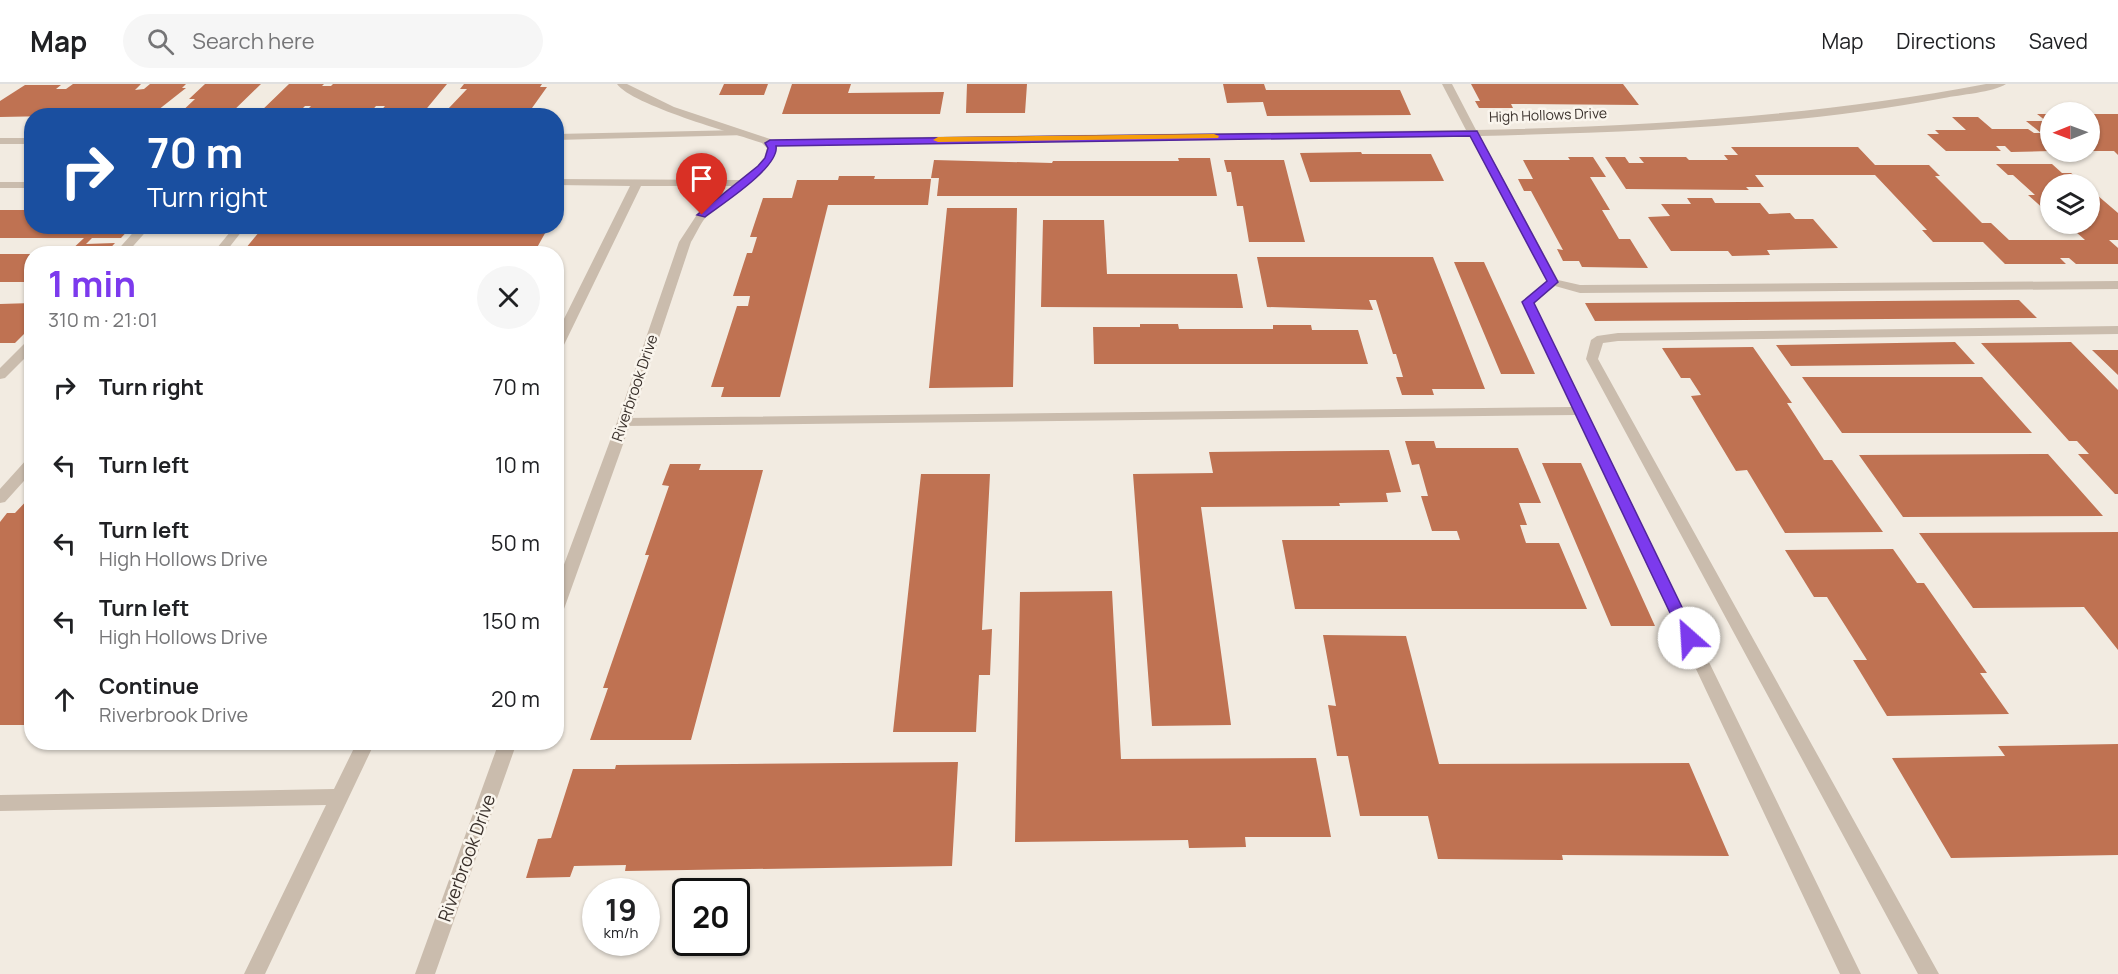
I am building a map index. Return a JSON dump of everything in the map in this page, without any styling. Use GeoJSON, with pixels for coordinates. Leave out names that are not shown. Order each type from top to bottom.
{"type":"FeatureCollection","features":[{"type":"Feature","properties":{"kind":"street","name":"High Hollows Drive"},"geometry":{"type":"LineString","coordinates":[[622,84],[626,89],[671,109],[770,143],[1473,133],[1627,127],[1794,115],[1945,96],[2001,84]]}},
{"type":"Feature","properties":{"kind":"street"},"geometry":{"type":"LineString","coordinates":[[1447,84],[1553,282],[1580,289],[2118,285]]}},
{"type":"Feature","properties":{"kind":"street"},"geometry":{"type":"LineString","coordinates":[[564,137],[742,133]]}},
{"type":"Feature","properties":{"kind":"street"},"geometry":{"type":"LineString","coordinates":[[0,141],[24,141]]}},
{"type":"Feature","properties":{"kind":"street"},"geometry":{"type":"LineString","coordinates":[[564,182],[740,183],[761,168],[769,159],[772,148],[770,143]]}},
{"type":"Feature","properties":{"kind":"street"},"geometry":{"type":"LineString","coordinates":[[564,333],[637,182]]}},
{"type":"Feature","properties":{"kind":"street","name":"Riverbrook Drive"},"geometry":{"type":"LineString","coordinates":[[564,587],[624,422],[685,242],[702,215],[740,183]]}},
{"type":"Feature","properties":{"kind":"street"},"geometry":{"type":"LineString","coordinates":[[0,185],[24,184]]}},
{"type":"Feature","properties":{"kind":"street"},"geometry":{"type":"LineString","coordinates":[[127,246],[138,234]]}},
{"type":"Feature","properties":{"kind":"street"},"geometry":{"type":"LineString","coordinates":[[225,246],[235,234]]}},
{"type":"Feature","properties":{"kind":"street"},"geometry":{"type":"LineString","coordinates":[[1553,282],[1528,302],[1851,974]]}},
{"type":"Feature","properties":{"kind":"street"},"geometry":{"type":"LineString","coordinates":[[1929,974],[1592,359],[1597,340],[1618,337],[2118,330]]}},
{"type":"Feature","properties":{"kind":"street"},"geometry":{"type":"LineString","coordinates":[[0,375],[24,351]]}},
{"type":"Feature","properties":{"kind":"street"},"geometry":{"type":"LineString","coordinates":[[624,422],[1580,411]]}},
{"type":"Feature","properties":{"kind":"street"},"geometry":{"type":"LineString","coordinates":[[0,498],[24,471]]}},
{"type":"Feature","properties":{"kind":"street"},"geometry":{"type":"LineString","coordinates":[[254,974],[362,750]]}},
{"type":"Feature","properties":{"kind":"street","name":"Riverbrook Drive"},"geometry":{"type":"LineString","coordinates":[[425,974],[505,750]]}},
{"type":"Feature","properties":{"kind":"street"},"geometry":{"type":"LineString","coordinates":[[0,803],[339,796]]}},
{"type":"Feature","properties":{"kind":"building"},"geometry":{"type":"Polygon","coordinates":[[[73,84],[141,84],[135,90],[144,89],[150,84],[186,84],[182,88],[186,88],[161,108],[24,108],[24,117],[0,117],[0,101],[25,85],[61,85],[56,89],[66,89],[73,84]]]}},
{"type":"Feature","properties":{"kind":"building"},"geometry":{"type":"Polygon","coordinates":[[[205,84],[261,84],[236,108],[185,108],[195,99],[189,99],[205,84]]]}},
{"type":"Feature","properties":{"kind":"building"},"geometry":{"type":"Polygon","coordinates":[[[289,84],[331,86],[333,84],[447,84],[427,108],[376,106],[374,108],[309,108],[311,106],[305,106],[303,108],[264,108],[289,84]]]}},
{"type":"Feature","properties":{"kind":"building"},"geometry":{"type":"Polygon","coordinates":[[[464,84],[542,84],[540,87],[547,87],[532,108],[449,108],[467,89],[460,89],[464,84]]]}},
{"type":"Feature","properties":{"kind":"building"},"geometry":{"type":"Polygon","coordinates":[[[724,84],[768,84],[764,95],[719,95],[724,84]]]}},
{"type":"Feature","properties":{"kind":"building"},"geometry":{"type":"Polygon","coordinates":[[[792,84],[851,84],[848,93],[944,92],[940,114],[782,114],[792,84]]]}},
{"type":"Feature","properties":{"kind":"building"},"geometry":{"type":"Polygon","coordinates":[[[967,84],[1027,84],[1025,113],[966,113],[967,84]]]}},
{"type":"Feature","properties":{"kind":"building"},"geometry":{"type":"Polygon","coordinates":[[[1223,84],[1264,84],[1266,90],[1400,90],[1411,115],[1267,116],[1263,102],[1227,103],[1223,84]]]}},
{"type":"Feature","properties":{"kind":"building"},"geometry":{"type":"Polygon","coordinates":[[[1471,84],[1623,84],[1639,105],[1511,104],[1513,108],[1479,108],[1475,101],[1480,101],[1471,84]]]}},
{"type":"Feature","properties":{"kind":"building"},"geometry":{"type":"Polygon","coordinates":[[[2100,114],[2118,114],[2118,155],[2114,151],[2100,151],[2100,114]]]}},
{"type":"Feature","properties":{"kind":"building"},"geometry":{"type":"Polygon","coordinates":[[[1952,117],[1978,117],[1992,129],[2028,129],[2034,133],[2040,133],[2040,151],[2011,152],[2005,146],[1996,146],[2001,151],[1946,151],[1927,134],[1939,134],[1935,130],[1966,130],[1952,117]]]}},
{"type":"Feature","properties":{"kind":"building"},"geometry":{"type":"Polygon","coordinates":[[[2026,121],[2040,121],[2040,132],[2026,121]]]}},
{"type":"Feature","properties":{"kind":"building"},"geometry":{"type":"Polygon","coordinates":[[[1731,147],[1858,147],[1875,165],[1929,165],[1940,176],[1935,176],[1982,223],[1991,223],[2009,240],[2085,240],[2078,234],[2100,234],[2100,198],[2118,213],[2118,240],[2109,240],[2118,248],[2118,264],[2076,264],[2069,258],[2060,258],[2066,264],[2005,264],[1983,242],[1933,242],[1922,230],[1927,230],[1875,175],[1755,175],[1764,187],[1746,187],[1749,190],[1626,189],[1605,157],[1625,157],[1629,163],[1644,163],[1639,157],[1728,160],[1724,155],[1738,155],[1731,147]]]}},
{"type":"Feature","properties":{"kind":"building"},"geometry":{"type":"Polygon","coordinates":[[[1361,152],[1362,154],[1431,154],[1444,181],[1310,182],[1300,153],[1361,152]]]}},
{"type":"Feature","properties":{"kind":"building"},"geometry":{"type":"Polygon","coordinates":[[[1568,157],[1593,157],[1606,177],[1590,177],[1610,210],[1602,210],[1619,239],[1630,239],[1648,268],[1582,267],[1579,261],[1563,261],[1557,249],[1563,250],[1531,191],[1524,191],[1518,179],[1533,179],[1523,160],[1570,160],[1568,157]]]}},
{"type":"Feature","properties":{"kind":"building"},"geometry":{"type":"Polygon","coordinates":[[[1178,158],[1210,158],[1217,196],[937,196],[939,178],[931,178],[934,160],[1052,163],[1053,161],[1179,161],[1178,158]]]}},
{"type":"Feature","properties":{"kind":"building"},"geometry":{"type":"Polygon","coordinates":[[[1224,160],[1284,160],[1305,242],[1249,242],[1243,206],[1237,206],[1231,172],[1227,172],[1224,160]]]}},
{"type":"Feature","properties":{"kind":"building"},"geometry":{"type":"Polygon","coordinates":[[[1996,164],[2052,164],[2062,173],[2072,174],[2040,174],[2040,206],[2028,195],[2035,195],[2013,175],[2008,175],[1996,164]]]}},
{"type":"Feature","properties":{"kind":"building"},"geometry":{"type":"Polygon","coordinates":[[[839,176],[875,176],[874,179],[931,179],[928,205],[828,205],[780,397],[721,397],[724,387],[711,387],[737,306],[748,306],[750,296],[733,296],[747,253],[752,253],[757,237],[750,237],[763,198],[792,198],[797,180],[838,180],[839,176]]]}},
{"type":"Feature","properties":{"kind":"building"},"geometry":{"type":"Polygon","coordinates":[[[1687,198],[1712,198],[1715,203],[1760,203],[1769,214],[1790,213],[1795,219],[1813,219],[1838,248],[1767,250],[1770,255],[1732,256],[1728,251],[1671,251],[1648,217],[1670,216],[1661,204],[1691,204],[1687,198]]]}},
{"type":"Feature","properties":{"kind":"building"},"geometry":{"type":"Polygon","coordinates":[[[947,208],[1017,208],[1013,387],[929,388],[947,208]]]}},
{"type":"Feature","properties":{"kind":"building"},"geometry":{"type":"Polygon","coordinates":[[[0,210],[24,210],[24,234],[125,234],[121,238],[92,238],[86,244],[115,243],[112,246],[76,246],[84,238],[0,238],[0,210]]]}},
{"type":"Feature","properties":{"kind":"building"},"geometry":{"type":"Polygon","coordinates":[[[1043,220],[1104,220],[1107,274],[1237,274],[1243,308],[1041,307],[1043,220]]]}},
{"type":"Feature","properties":{"kind":"building"},"geometry":{"type":"Polygon","coordinates":[[[257,234],[545,234],[538,246],[248,246],[257,234]]]}},
{"type":"Feature","properties":{"kind":"building"},"geometry":{"type":"Polygon","coordinates":[[[0,254],[24,254],[24,282],[0,282],[0,254]]]}},
{"type":"Feature","properties":{"kind":"building"},"geometry":{"type":"Polygon","coordinates":[[[1257,257],[1433,257],[1485,389],[1432,389],[1434,395],[1402,395],[1396,377],[1403,377],[1396,354],[1393,354],[1376,300],[1369,300],[1373,310],[1267,307],[1257,257]]]}},
{"type":"Feature","properties":{"kind":"building"},"geometry":{"type":"Polygon","coordinates":[[[1454,262],[1484,262],[1535,374],[1501,374],[1454,262]]]}},
{"type":"Feature","properties":{"kind":"building"},"geometry":{"type":"Polygon","coordinates":[[[2019,300],[2037,318],[1595,321],[1585,303],[2019,300]]]}},
{"type":"Feature","properties":{"kind":"building"},"geometry":{"type":"Polygon","coordinates":[[[24,303],[24,334],[15,343],[0,343],[0,304],[24,303]]]}},
{"type":"Feature","properties":{"kind":"building"},"geometry":{"type":"Polygon","coordinates":[[[1140,324],[1178,324],[1179,329],[1273,329],[1273,325],[1311,325],[1312,330],[1358,330],[1368,364],[1094,364],[1093,327],[1140,327],[1140,324]]]}},
{"type":"Feature","properties":{"kind":"building"},"geometry":{"type":"Polygon","coordinates":[[[1955,342],[1975,364],[1791,366],[1776,345],[1955,342]]]}},
{"type":"Feature","properties":{"kind":"building"},"geometry":{"type":"Polygon","coordinates":[[[2071,342],[2118,390],[2118,494],[2115,494],[2078,454],[2089,454],[2077,441],[2069,441],[1981,343],[2071,342]]]}},
{"type":"Feature","properties":{"kind":"building"},"geometry":{"type":"Polygon","coordinates":[[[1753,347],[1792,403],[1787,403],[1824,460],[1832,460],[1883,532],[1785,533],[1747,470],[1736,471],[1691,396],[1701,395],[1690,378],[1681,378],[1662,348],[1753,347]]]}},
{"type":"Feature","properties":{"kind":"building"},"geometry":{"type":"Polygon","coordinates":[[[2092,350],[2118,350],[2118,375],[2092,350]]]}},
{"type":"Feature","properties":{"kind":"building"},"geometry":{"type":"Polygon","coordinates":[[[1802,377],[1982,377],[2032,433],[1842,433],[1802,377]]]}},
{"type":"Feature","properties":{"kind":"building"},"geometry":{"type":"Polygon","coordinates":[[[1405,441],[1434,441],[1436,448],[1518,448],[1541,503],[1519,503],[1527,525],[1520,525],[1526,543],[1559,543],[1587,609],[1295,609],[1282,540],[1460,540],[1457,531],[1432,531],[1421,496],[1428,496],[1419,464],[1412,465],[1405,441]]]}},
{"type":"Feature","properties":{"kind":"building"},"geometry":{"type":"Polygon","coordinates":[[[1389,450],[1401,492],[1386,493],[1388,502],[1339,503],[1340,506],[1201,507],[1231,725],[1152,726],[1133,474],[1213,473],[1209,452],[1389,450]]]}},
{"type":"Feature","properties":{"kind":"building"},"geometry":{"type":"Polygon","coordinates":[[[2048,454],[2103,516],[1903,517],[1859,455],[2048,454]]]}},
{"type":"Feature","properties":{"kind":"building"},"geometry":{"type":"Polygon","coordinates":[[[1542,463],[1581,463],[1655,626],[1611,626],[1542,463]]]}},
{"type":"Feature","properties":{"kind":"building"},"geometry":{"type":"Polygon","coordinates":[[[670,464],[701,464],[699,470],[763,470],[691,740],[590,740],[608,688],[603,688],[649,555],[645,555],[669,486],[662,485],[670,464]]]}},
{"type":"Feature","properties":{"kind":"building"},"geometry":{"type":"Polygon","coordinates":[[[921,474],[990,474],[982,630],[992,629],[990,675],[979,675],[976,732],[893,732],[921,474]]]}},
{"type":"Feature","properties":{"kind":"building"},"geometry":{"type":"Polygon","coordinates":[[[24,503],[24,725],[0,725],[0,522],[7,513],[15,513],[24,503]]]}},
{"type":"Feature","properties":{"kind":"building"},"geometry":{"type":"Polygon","coordinates":[[[2118,532],[2118,650],[2084,607],[1973,608],[1919,533],[2118,532]]]}},
{"type":"Feature","properties":{"kind":"building"},"geometry":{"type":"Polygon","coordinates":[[[1893,549],[1917,583],[1924,583],[1987,673],[1980,673],[2009,714],[1887,716],[1853,660],[1867,660],[1827,597],[1814,597],[1785,550],[1893,549]]]}},
{"type":"Feature","properties":{"kind":"building"},"geometry":{"type":"Polygon","coordinates":[[[1112,591],[1121,759],[1316,758],[1331,837],[1245,837],[1246,847],[1189,848],[1188,840],[1015,842],[1020,592],[1112,591]]]}},
{"type":"Feature","properties":{"kind":"building"},"geometry":{"type":"Polygon","coordinates":[[[1323,635],[1406,636],[1439,764],[1689,763],[1729,856],[1562,855],[1563,860],[1438,859],[1428,816],[1360,816],[1348,756],[1337,756],[1328,705],[1336,706],[1323,635]]]}},
{"type":"Feature","properties":{"kind":"building"},"geometry":{"type":"Polygon","coordinates":[[[2118,744],[2118,855],[1951,858],[1892,758],[2005,756],[1998,746],[2118,744]]]}},
{"type":"Feature","properties":{"kind":"building"},"geometry":{"type":"Polygon","coordinates":[[[958,762],[952,866],[625,871],[626,865],[574,866],[570,877],[526,878],[538,839],[551,838],[573,769],[615,769],[616,765],[958,762]]]}},
{"type":"Feature","properties":{"kind":"slow traffic"},"geometry":{"type":"LineString","coordinates":[[938,140],[1214,136]]}},
{"type":"Feature","properties":{"kind":"route"},"geometry":{"type":"LineString","coordinates":[[702,215],[761,168],[769,159],[772,148],[770,143],[1473,133],[1553,282],[1528,302],[1689,638]]}}]}
